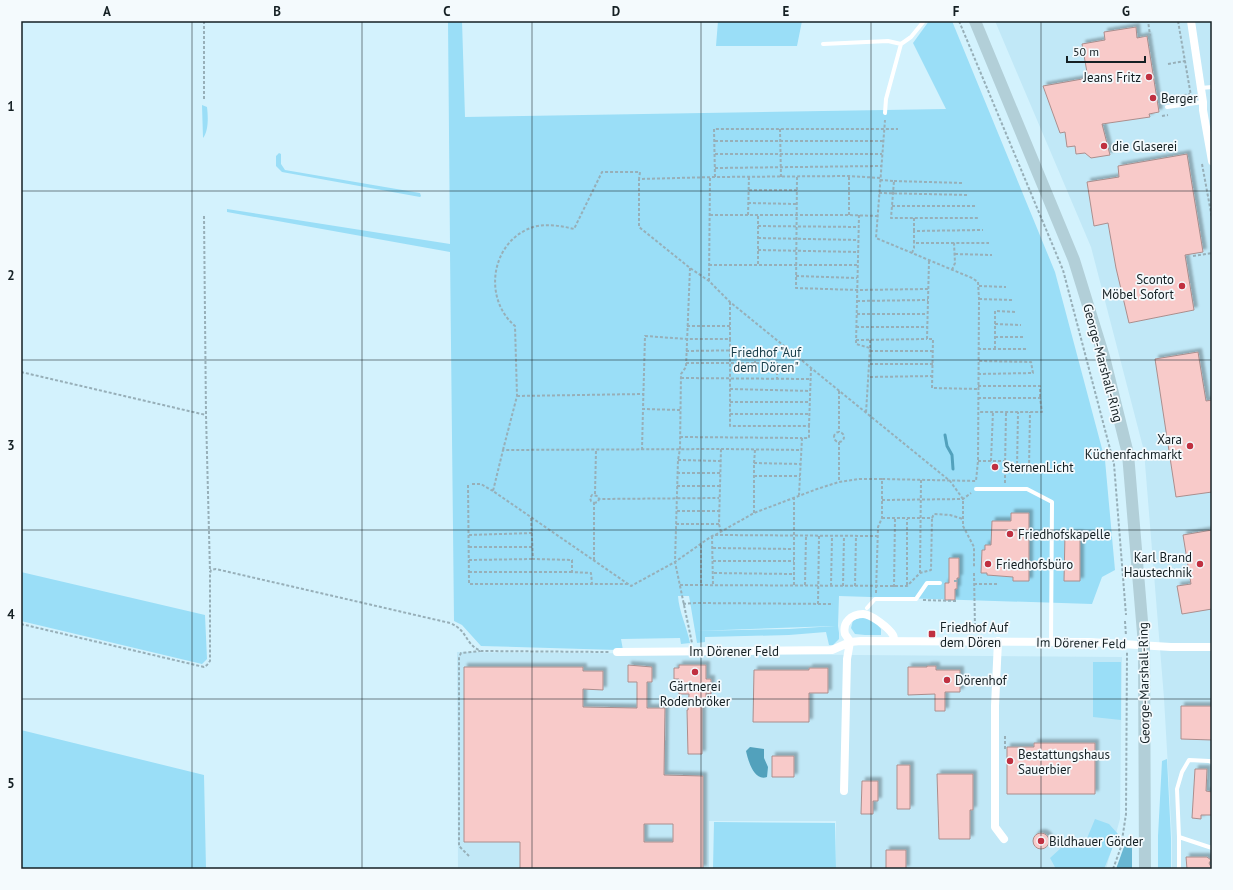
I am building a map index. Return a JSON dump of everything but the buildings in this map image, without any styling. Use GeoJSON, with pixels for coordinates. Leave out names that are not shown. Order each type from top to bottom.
{"type":"FeatureCollection","features":[{"type":"Feature","properties":{"kind":"main road","name":"George-Marshall-Ring"},"geometry":{"type":"LineString","coordinates":[[975,21],[1074,260],[1104,356],[1128,454],[1144,645],[1146,869]]}},
{"type":"Feature","properties":{"kind":"street"},"geometry":{"type":"LineString","coordinates":[[1191,21],[1203,110],[1212,161]]}},
{"type":"Feature","properties":{"kind":"street"},"geometry":{"type":"LineString","coordinates":[[844,791],[847,659],[850,642],[845,633],[845,625],[847,620],[854,615],[864,614],[878,620],[894,635],[894,641]]}},
{"type":"Feature","properties":{"kind":"street","name":"Im Dörener Feld"},"geometry":{"type":"LineString","coordinates":[[616,652],[832,650],[850,642],[894,641],[998,641],[1212,647]]}},
{"type":"Feature","properties":{"kind":"street"},"geometry":{"type":"LineString","coordinates":[[998,641],[995,706],[996,827],[1004,839]]}},
{"type":"Feature","properties":{"kind":"lane"},"geometry":{"type":"LineString","coordinates":[[885,113],[886,99],[901,44],[911,36],[924,21]]}},
{"type":"Feature","properties":{"kind":"lane"},"geometry":{"type":"LineString","coordinates":[[823,44],[888,41],[901,44]]}},
{"type":"Feature","properties":{"kind":"lane"},"geometry":{"type":"LineString","coordinates":[[1201,88],[1212,87]]}},
{"type":"Feature","properties":{"kind":"lane"},"geometry":{"type":"LineString","coordinates":[[1167,107],[1203,102]]}},
{"type":"Feature","properties":{"kind":"lane"},"geometry":{"type":"LineString","coordinates":[[976,489],[1027,489],[1052,502],[1051,643]]}},
{"type":"Feature","properties":{"kind":"lane"},"geometry":{"type":"LineString","coordinates":[[867,608],[875,599],[916,599],[928,583],[940,583]]}},
{"type":"Feature","properties":{"kind":"lane"},"geometry":{"type":"LineString","coordinates":[[1178,869],[1179,837],[1177,790],[1182,772],[1189,758],[1209,760],[1212,762]]}},
{"type":"Feature","properties":{"kind":"lane"},"geometry":{"type":"LineString","coordinates":[[1179,837],[1212,848]]}},
{"type":"Feature","properties":{"kind":"path"},"geometry":{"type":"LineString","coordinates":[[204,21],[204,101]]}},
{"type":"Feature","properties":{"kind":"path"},"geometry":{"type":"LineString","coordinates":[[959,21],[1063,270],[1114,464],[1126,615]]}},
{"type":"Feature","properties":{"kind":"path"},"geometry":{"type":"LineString","coordinates":[[1143,36],[1150,35],[1148,21]]}},
{"type":"Feature","properties":{"kind":"path"},"geometry":{"type":"LineString","coordinates":[[1168,64],[1185,61]]}},
{"type":"Feature","properties":{"kind":"path"},"geometry":{"type":"LineString","coordinates":[[1159,100],[1190,94]]}},
{"type":"Feature","properties":{"kind":"path"},"geometry":{"type":"LineString","coordinates":[[715,177],[714,129],[898,129]]}},
{"type":"Feature","properties":{"kind":"path"},"geometry":{"type":"LineString","coordinates":[[780,129],[781,177]]}},
{"type":"Feature","properties":{"kind":"path"},"geometry":{"type":"LineString","coordinates":[[468,485],[469,584],[629,584],[631,586],[675,562],[714,536],[754,513],[799,495],[840,482],[859,479],[976,481],[978,460],[978,282],[972,278],[876,238],[884,129]]}},
{"type":"Feature","properties":{"kind":"path"},"geometry":{"type":"LineString","coordinates":[[715,141],[883,141]]}},
{"type":"Feature","properties":{"kind":"path"},"geometry":{"type":"LineString","coordinates":[[715,154],[882,154]]}},
{"type":"Feature","properties":{"kind":"path"},"geometry":{"type":"LineString","coordinates":[[715,168],[881,166]]}},
{"type":"Feature","properties":{"kind":"path"},"geometry":{"type":"LineString","coordinates":[[492,491],[518,396],[515,326],[506,317],[501,309],[495,292],[495,273],[501,255],[512,240],[528,230],[537,227],[555,225],[574,229],[602,172],[640,172],[639,226],[690,268],[709,281],[730,302],[950,481],[963,499],[963,526],[974,547],[974,567]]}},
{"type":"Feature","properties":{"kind":"path"},"geometry":{"type":"LineString","coordinates":[[748,215],[749,176]]}},
{"type":"Feature","properties":{"kind":"path"},"geometry":{"type":"LineString","coordinates":[[639,179],[749,176],[849,176],[894,181],[962,183]]}},
{"type":"Feature","properties":{"kind":"path"},"geometry":{"type":"LineString","coordinates":[[849,176],[849,214]]}},
{"type":"Feature","properties":{"kind":"path"},"geometry":{"type":"LineString","coordinates":[[709,281],[710,177]]}},
{"type":"Feature","properties":{"kind":"path"},"geometry":{"type":"LineString","coordinates":[[797,177],[796,288],[857,290],[928,289]]}},
{"type":"Feature","properties":{"kind":"path"},"geometry":{"type":"LineString","coordinates":[[894,181],[891,218],[978,218]]}},
{"type":"Feature","properties":{"kind":"path"},"geometry":{"type":"LineString","coordinates":[[749,190],[797,190]]}},
{"type":"Feature","properties":{"kind":"path"},"geometry":{"type":"LineString","coordinates":[[879,193],[969,195]]}},
{"type":"Feature","properties":{"kind":"path"},"geometry":{"type":"LineString","coordinates":[[748,203],[797,204]]}},
{"type":"Feature","properties":{"kind":"path"},"geometry":{"type":"LineString","coordinates":[[892,206],[976,206]]}},
{"type":"Feature","properties":{"kind":"path"},"geometry":{"type":"LineString","coordinates":[[710,215],[849,214],[877,216]]}},
{"type":"Feature","properties":{"kind":"path"},"geometry":{"type":"LineString","coordinates":[[758,215],[758,264]]}},
{"type":"Feature","properties":{"kind":"path"},"geometry":{"type":"LineString","coordinates":[[859,215],[856,344],[870,350],[933,351]]}},
{"type":"Feature","properties":{"kind":"path"},"geometry":{"type":"LineString","coordinates":[[21,624],[204,667],[210,661],[204,216]]}},
{"type":"Feature","properties":{"kind":"path"},"geometry":{"type":"LineString","coordinates":[[912,253],[914,248],[914,218]]}},
{"type":"Feature","properties":{"kind":"path"},"geometry":{"type":"LineString","coordinates":[[758,226],[858,227]]}},
{"type":"Feature","properties":{"kind":"path"},"geometry":{"type":"LineString","coordinates":[[914,231],[983,230]]}},
{"type":"Feature","properties":{"kind":"path"},"geometry":{"type":"LineString","coordinates":[[758,238],[858,240]]}},
{"type":"Feature","properties":{"kind":"path"},"geometry":{"type":"LineString","coordinates":[[914,243],[989,243]]}},
{"type":"Feature","properties":{"kind":"path"},"geometry":{"type":"LineString","coordinates":[[952,270],[955,264],[954,243]]}},
{"type":"Feature","properties":{"kind":"path"},"geometry":{"type":"LineString","coordinates":[[758,250],[858,252]]}},
{"type":"Feature","properties":{"kind":"path"},"geometry":{"type":"LineString","coordinates":[[1193,256],[1212,253]]}},
{"type":"Feature","properties":{"kind":"path"},"geometry":{"type":"LineString","coordinates":[[955,254],[992,255]]}},
{"type":"Feature","properties":{"kind":"path"},"geometry":{"type":"LineString","coordinates":[[926,339],[929,260]]}},
{"type":"Feature","properties":{"kind":"path"},"geometry":{"type":"LineString","coordinates":[[709,265],[858,265]]}},
{"type":"Feature","properties":{"kind":"path"},"geometry":{"type":"LineString","coordinates":[[690,268],[686,367],[681,374],[680,449],[677,473],[675,562],[694,651]]}},
{"type":"Feature","properties":{"kind":"path"},"geometry":{"type":"LineString","coordinates":[[796,276],[857,278]]}},
{"type":"Feature","properties":{"kind":"path"},"geometry":{"type":"LineString","coordinates":[[979,286],[1006,287]]}},
{"type":"Feature","properties":{"kind":"path"},"geometry":{"type":"LineString","coordinates":[[979,299],[1012,300]]}},
{"type":"Feature","properties":{"kind":"path"},"geometry":{"type":"LineString","coordinates":[[857,301],[928,300]]}},
{"type":"Feature","properties":{"kind":"path"},"geometry":{"type":"LineString","coordinates":[[730,302],[730,426],[809,426]]}},
{"type":"Feature","properties":{"kind":"path"},"geometry":{"type":"LineString","coordinates":[[994,349],[996,324],[995,311],[1016,312]]}},
{"type":"Feature","properties":{"kind":"path"},"geometry":{"type":"LineString","coordinates":[[856,314],[927,314]]}},
{"type":"Feature","properties":{"kind":"path"},"geometry":{"type":"LineString","coordinates":[[996,324],[1021,325]]}},
{"type":"Feature","properties":{"kind":"path"},"geometry":{"type":"LineString","coordinates":[[687,326],[730,326]]}},
{"type":"Feature","properties":{"kind":"path"},"geometry":{"type":"LineString","coordinates":[[856,327],[927,327]]}},
{"type":"Feature","properties":{"kind":"path"},"geometry":{"type":"LineString","coordinates":[[642,450],[645,336],[687,339],[730,339]]}},
{"type":"Feature","properties":{"kind":"path"},"geometry":{"type":"LineString","coordinates":[[995,337],[1024,337]]}},
{"type":"Feature","properties":{"kind":"path"},"geometry":{"type":"LineString","coordinates":[[856,340],[933,339],[932,388],[1040,386],[1042,412],[978,412]]}},
{"type":"Feature","properties":{"kind":"path"},"geometry":{"type":"LineString","coordinates":[[866,413],[870,377],[870,340]]}},
{"type":"Feature","properties":{"kind":"path"},"geometry":{"type":"LineString","coordinates":[[978,349],[1026,350]]}},
{"type":"Feature","properties":{"kind":"path"},"geometry":{"type":"LineString","coordinates":[[686,351],[755,350],[755,363]]}},
{"type":"Feature","properties":{"kind":"path"},"geometry":{"type":"LineString","coordinates":[[978,361],[1031,362],[1033,373],[978,374]]}},
{"type":"Feature","properties":{"kind":"path"},"geometry":{"type":"LineString","coordinates":[[686,363],[777,363],[777,378]]}},
{"type":"Feature","properties":{"kind":"path"},"geometry":{"type":"LineString","coordinates":[[870,364],[933,364]]}},
{"type":"Feature","properties":{"kind":"path"},"geometry":{"type":"LineString","coordinates":[[680,437],[809,438],[811,368]]}},
{"type":"Feature","properties":{"kind":"path"},"geometry":{"type":"LineString","coordinates":[[21,372],[206,415]]}},
{"type":"Feature","properties":{"kind":"path"},"geometry":{"type":"LineString","coordinates":[[870,377],[933,376]]}},
{"type":"Feature","properties":{"kind":"path"},"geometry":{"type":"LineString","coordinates":[[681,378],[730,377],[810,379]]}},
{"type":"Feature","properties":{"kind":"path"},"geometry":{"type":"LineString","coordinates":[[730,389],[810,391]]}},
{"type":"Feature","properties":{"kind":"path"},"geometry":{"type":"LineString","coordinates":[[839,390],[839,432]]}},
{"type":"Feature","properties":{"kind":"path"},"geometry":{"type":"LineString","coordinates":[[518,396],[643,394]]}},
{"type":"Feature","properties":{"kind":"path"},"geometry":{"type":"LineString","coordinates":[[978,398],[1040,398]]}},
{"type":"Feature","properties":{"kind":"path"},"geometry":{"type":"LineString","coordinates":[[730,402],[810,402]]}},
{"type":"Feature","properties":{"kind":"path"},"geometry":{"type":"LineString","coordinates":[[643,410],[680,410]]}},
{"type":"Feature","properties":{"kind":"path"},"geometry":{"type":"LineString","coordinates":[[992,461],[993,412]]}},
{"type":"Feature","properties":{"kind":"path"},"geometry":{"type":"LineString","coordinates":[[1004,489],[1006,461],[1006,412]]}},
{"type":"Feature","properties":{"kind":"path"},"geometry":{"type":"LineString","coordinates":[[1018,412],[1018,468]]}},
{"type":"Feature","properties":{"kind":"path"},"geometry":{"type":"LineString","coordinates":[[1005,468],[1029,469],[1030,412]]}},
{"type":"Feature","properties":{"kind":"path"},"geometry":{"type":"LineString","coordinates":[[730,414],[809,414]]}},
{"type":"Feature","properties":{"kind":"path"},"geometry":{"type":"LineString","coordinates":[[839,432],[836,432],[834,437],[837,442],[839,442],[840,482]]}},
{"type":"Feature","properties":{"kind":"path"},"geometry":{"type":"LineString","coordinates":[[839,432],[842,432],[844,437],[842,442],[839,442]]}},
{"type":"Feature","properties":{"kind":"path"},"geometry":{"type":"LineString","coordinates":[[799,495],[802,438]]}},
{"type":"Feature","properties":{"kind":"path"},"geometry":{"type":"LineString","coordinates":[[721,449],[719,511],[719,524],[721,532]]}},
{"type":"Feature","properties":{"kind":"path"},"geometry":{"type":"LineString","coordinates":[[503,450],[802,450]]}},
{"type":"Feature","properties":{"kind":"path"},"geometry":{"type":"LineString","coordinates":[[596,450],[595,494],[599,499]]}},
{"type":"Feature","properties":{"kind":"path"},"geometry":{"type":"LineString","coordinates":[[754,513],[755,450]]}},
{"type":"Feature","properties":{"kind":"path"},"geometry":{"type":"LineString","coordinates":[[678,460],[720,461]]}},
{"type":"Feature","properties":{"kind":"path"},"geometry":{"type":"LineString","coordinates":[[978,460],[1006,461]]}},
{"type":"Feature","properties":{"kind":"path"},"geometry":{"type":"LineString","coordinates":[[754,463],[801,464]]}},
{"type":"Feature","properties":{"kind":"path"},"geometry":{"type":"LineString","coordinates":[[677,473],[720,473]]}},
{"type":"Feature","properties":{"kind":"path"},"geometry":{"type":"LineString","coordinates":[[754,476],[800,476]]}},
{"type":"Feature","properties":{"kind":"path"},"geometry":{"type":"LineString","coordinates":[[876,587],[878,527],[882,518],[882,479]]}},
{"type":"Feature","properties":{"kind":"path"},"geometry":{"type":"LineString","coordinates":[[920,573],[921,480]]}},
{"type":"Feature","properties":{"kind":"path"},"geometry":{"type":"LineString","coordinates":[[472,484],[481,484],[492,491],[629,584]]}},
{"type":"Feature","properties":{"kind":"path"},"geometry":{"type":"LineString","coordinates":[[677,486],[720,486]]}},
{"type":"Feature","properties":{"kind":"path"},"geometry":{"type":"LineString","coordinates":[[882,500],[963,499],[976,489]]}},
{"type":"Feature","properties":{"kind":"path"},"geometry":{"type":"LineString","coordinates":[[594,560],[594,504],[590,498],[595,494]]}},
{"type":"Feature","properties":{"kind":"path"},"geometry":{"type":"LineString","coordinates":[[794,497],[794,586]]}},
{"type":"Feature","properties":{"kind":"path"},"geometry":{"type":"LineString","coordinates":[[599,499],[720,498]]}},
{"type":"Feature","properties":{"kind":"path"},"geometry":{"type":"LineString","coordinates":[[594,504],[598,502],[599,499]]}},
{"type":"Feature","properties":{"kind":"path"},"geometry":{"type":"LineString","coordinates":[[676,511],[719,511]]}},
{"type":"Feature","properties":{"kind":"path"},"geometry":{"type":"LineString","coordinates":[[680,585],[907,586],[920,573],[931,570],[932,518],[934,514],[950,515],[963,519]]}},
{"type":"Feature","properties":{"kind":"path"},"geometry":{"type":"LineString","coordinates":[[531,518],[533,560]]}},
{"type":"Feature","properties":{"kind":"path"},"geometry":{"type":"LineString","coordinates":[[882,518],[932,518]]}},
{"type":"Feature","properties":{"kind":"path"},"geometry":{"type":"LineString","coordinates":[[894,587],[895,518]]}},
{"type":"Feature","properties":{"kind":"path"},"geometry":{"type":"LineString","coordinates":[[907,586],[908,519]]}},
{"type":"Feature","properties":{"kind":"path"},"geometry":{"type":"LineString","coordinates":[[676,524],[719,524]]}},
{"type":"Feature","properties":{"kind":"path"},"geometry":{"type":"LineString","coordinates":[[469,534],[532,533]]}},
{"type":"Feature","properties":{"kind":"path"},"geometry":{"type":"LineString","coordinates":[[714,536],[878,536]]}},
{"type":"Feature","properties":{"kind":"path"},"geometry":{"type":"LineString","coordinates":[[713,586],[714,536]]}},
{"type":"Feature","properties":{"kind":"path"},"geometry":{"type":"LineString","coordinates":[[805,586],[806,536]]}},
{"type":"Feature","properties":{"kind":"path"},"geometry":{"type":"LineString","coordinates":[[818,604],[819,536]]}},
{"type":"Feature","properties":{"kind":"path"},"geometry":{"type":"LineString","coordinates":[[831,586],[832,536]]}},
{"type":"Feature","properties":{"kind":"path"},"geometry":{"type":"LineString","coordinates":[[843,586],[844,536]]}},
{"type":"Feature","properties":{"kind":"path"},"geometry":{"type":"LineString","coordinates":[[855,586],[856,536]]}},
{"type":"Feature","properties":{"kind":"path"},"geometry":{"type":"LineString","coordinates":[[701,545],[701,586]]}},
{"type":"Feature","properties":{"kind":"path"},"geometry":{"type":"LineString","coordinates":[[469,547],[532,547]]}},
{"type":"Feature","properties":{"kind":"path"},"geometry":{"type":"LineString","coordinates":[[713,548],[794,549]]}},
{"type":"Feature","properties":{"kind":"path"},"geometry":{"type":"LineString","coordinates":[[469,560],[572,560],[572,572]]}},
{"type":"Feature","properties":{"kind":"path"},"geometry":{"type":"LineString","coordinates":[[713,561],[794,561]]}},
{"type":"Feature","properties":{"kind":"path"},"geometry":{"type":"LineString","coordinates":[[210,573],[212,570],[216,569],[450,623],[458,626],[464,632],[470,645],[481,651]]}},
{"type":"Feature","properties":{"kind":"path"},"geometry":{"type":"LineString","coordinates":[[469,572],[591,572],[592,584]]}},
{"type":"Feature","properties":{"kind":"path"},"geometry":{"type":"LineString","coordinates":[[714,573],[794,574]]}},
{"type":"Feature","properties":{"kind":"path"},"geometry":{"type":"LineString","coordinates":[[974,573],[975,630]]}},
{"type":"Feature","properties":{"kind":"path"},"geometry":{"type":"LineString","coordinates":[[974,584],[998,584]]}},
{"type":"Feature","properties":{"kind":"path"},"geometry":{"type":"LineString","coordinates":[[916,599],[956,601]]}},
{"type":"Feature","properties":{"kind":"path"},"geometry":{"type":"LineString","coordinates":[[683,604],[833,604]]}},
{"type":"Feature","properties":{"kind":"path"},"geometry":{"type":"LineString","coordinates":[[1125,621],[1126,644]]}},
{"type":"Feature","properties":{"kind":"path"},"geometry":{"type":"LineString","coordinates":[[469,856],[459,846],[459,657],[461,653],[481,651],[616,652]]}},
{"type":"Feature","properties":{"kind":"path"},"geometry":{"type":"LineString","coordinates":[[1114,869],[1121,847],[1126,819],[1127,659]]}},
{"type":"Feature","properties":{"kind":"shaded area"},"geometry":{"type":"Polygon","coordinates":[[[995,21],[1212,21],[1212,869],[1172,869],[1172,838],[1164,698],[1144,451],[1091,247],[995,21]]]}},
{"type":"Feature","properties":{"kind":"shaded area"},"geometry":{"type":"Polygon","coordinates":[[[457,652],[1122,657],[1120,819],[1106,869],[836,869],[836,821],[709,821],[709,869],[458,869],[457,652]]]}},
{"type":"Feature","properties":{"kind":"shaded area"},"geometry":{"type":"Polygon","coordinates":[[[750,747],[764,749],[764,758],[768,767],[767,777],[762,778],[752,769],[746,751],[750,747]]]}},
{"type":"Feature","properties":{"kind":"shaded area"},"geometry":{"type":"Polygon","coordinates":[[[1125,844],[1132,846],[1132,869],[1116,869],[1125,844]]]}},
{"type":"Feature","properties":{"kind":"green space","name":"Friedhof \"Auf dem Dören\""},"geometry":{"type":"Polygon","coordinates":[[[448,21],[462,21],[465,117],[946,109],[913,43],[929,21],[952,21],[1055,272],[1105,460],[1115,570],[1102,577],[1092,604],[839,596],[839,639],[833,645],[829,645],[826,632],[789,635],[705,637],[705,642],[697,643],[689,596],[678,596],[690,643],[681,644],[680,638],[621,639],[623,650],[481,646],[462,625],[454,621],[450,252],[227,212],[227,209],[450,244],[448,21]],[[835,626],[695,631],[789,629],[835,626]]]}},
{"type":"Feature","properties":{"kind":"green space"},"geometry":{"type":"Polygon","coordinates":[[[718,21],[802,21],[797,46],[716,46],[718,21]]]}},
{"type":"Feature","properties":{"kind":"green space"},"geometry":{"type":"Polygon","coordinates":[[[202,105],[207,107],[208,114],[207,127],[203,138],[202,105]]]}},
{"type":"Feature","properties":{"kind":"green space"},"geometry":{"type":"Polygon","coordinates":[[[279,153],[281,154],[281,164],[285,170],[420,193],[421,196],[282,172],[276,166],[276,156],[279,153]]]}},
{"type":"Feature","properties":{"kind":"green space"},"geometry":{"type":"Polygon","coordinates":[[[21,572],[205,615],[207,659],[202,664],[21,621],[21,572]]]}},
{"type":"Feature","properties":{"kind":"green space"},"geometry":{"type":"Polygon","coordinates":[[[863,617],[875,622],[881,629],[881,635],[855,634],[851,628],[853,620],[863,617]]]}},
{"type":"Feature","properties":{"kind":"green space"},"geometry":{"type":"Polygon","coordinates":[[[1093,662],[1121,662],[1121,720],[1093,717],[1093,662]]]}},
{"type":"Feature","properties":{"kind":"green space"},"geometry":{"type":"Polygon","coordinates":[[[21,730],[204,775],[206,869],[21,869],[21,730]]]}},
{"type":"Feature","properties":{"kind":"green space"},"geometry":{"type":"Polygon","coordinates":[[[1167,759],[1171,869],[1158,869],[1158,836],[1162,761],[1167,759]]]}},
{"type":"Feature","properties":{"kind":"green space"},"geometry":{"type":"Polygon","coordinates":[[[1095,819],[1109,824],[1118,834],[1104,869],[1056,869],[1050,858],[1073,837],[1083,848],[1095,819]]]}},
{"type":"Feature","properties":{"kind":"green space"},"geometry":{"type":"Polygon","coordinates":[[[714,822],[835,823],[836,869],[713,869],[714,822]]]}},
{"type":"Feature","properties":{"kind":"waterway"},"geometry":{"type":"LineString","coordinates":[[945,435],[947,446],[952,455],[953,469]]}},
{"type":"Feature","properties":{"kind":"place","name":"Jeans Fritz"},"geometry":{"type":"Point","coordinates":[1149,77]}},
{"type":"Feature","properties":{"kind":"place","name":"Berger"},"geometry":{"type":"Point","coordinates":[1153,98]}},
{"type":"Feature","properties":{"kind":"place","name":"die Glaserei"},"geometry":{"type":"Point","coordinates":[1104,146]}},
{"type":"Feature","properties":{"kind":"place","name":"Sconto Möbel Sofort"},"geometry":{"type":"Point","coordinates":[1182,286]}},
{"type":"Feature","properties":{"kind":"place","name":"Xara Küchenfachmarkt"},"geometry":{"type":"Point","coordinates":[1190,446]}},
{"type":"Feature","properties":{"kind":"place","name":"SternenLicht"},"geometry":{"type":"Point","coordinates":[995,467]}},
{"type":"Feature","properties":{"kind":"place","name":"Friedhofskapelle"},"geometry":{"type":"Point","coordinates":[1010,534]}},
{"type":"Feature","properties":{"kind":"place","name":"Friedhofsbüro"},"geometry":{"type":"Point","coordinates":[988,564]}},
{"type":"Feature","properties":{"kind":"place","name":"Karl Brand Haustechnik"},"geometry":{"type":"Point","coordinates":[1200,564]}},
{"type":"Feature","properties":{"kind":"place","name":"Friedhof Auf dem Dören"},"geometry":{"type":"Point","coordinates":[932,634]}},
{"type":"Feature","properties":{"kind":"place","name":"Gärtnerei Rodenbröker"},"geometry":{"type":"Point","coordinates":[695,672]}},
{"type":"Feature","properties":{"kind":"place","name":"Dörenhof"},"geometry":{"type":"Point","coordinates":[947,680]}},
{"type":"Feature","properties":{"kind":"place","name":"Bestattungshaus Sauerbier"},"geometry":{"type":"Point","coordinates":[1010,761]}},
{"type":"Feature","properties":{"kind":"place","name":"Bildhauer Görder"},"geometry":{"type":"Point","coordinates":[1041,841]}}]}
